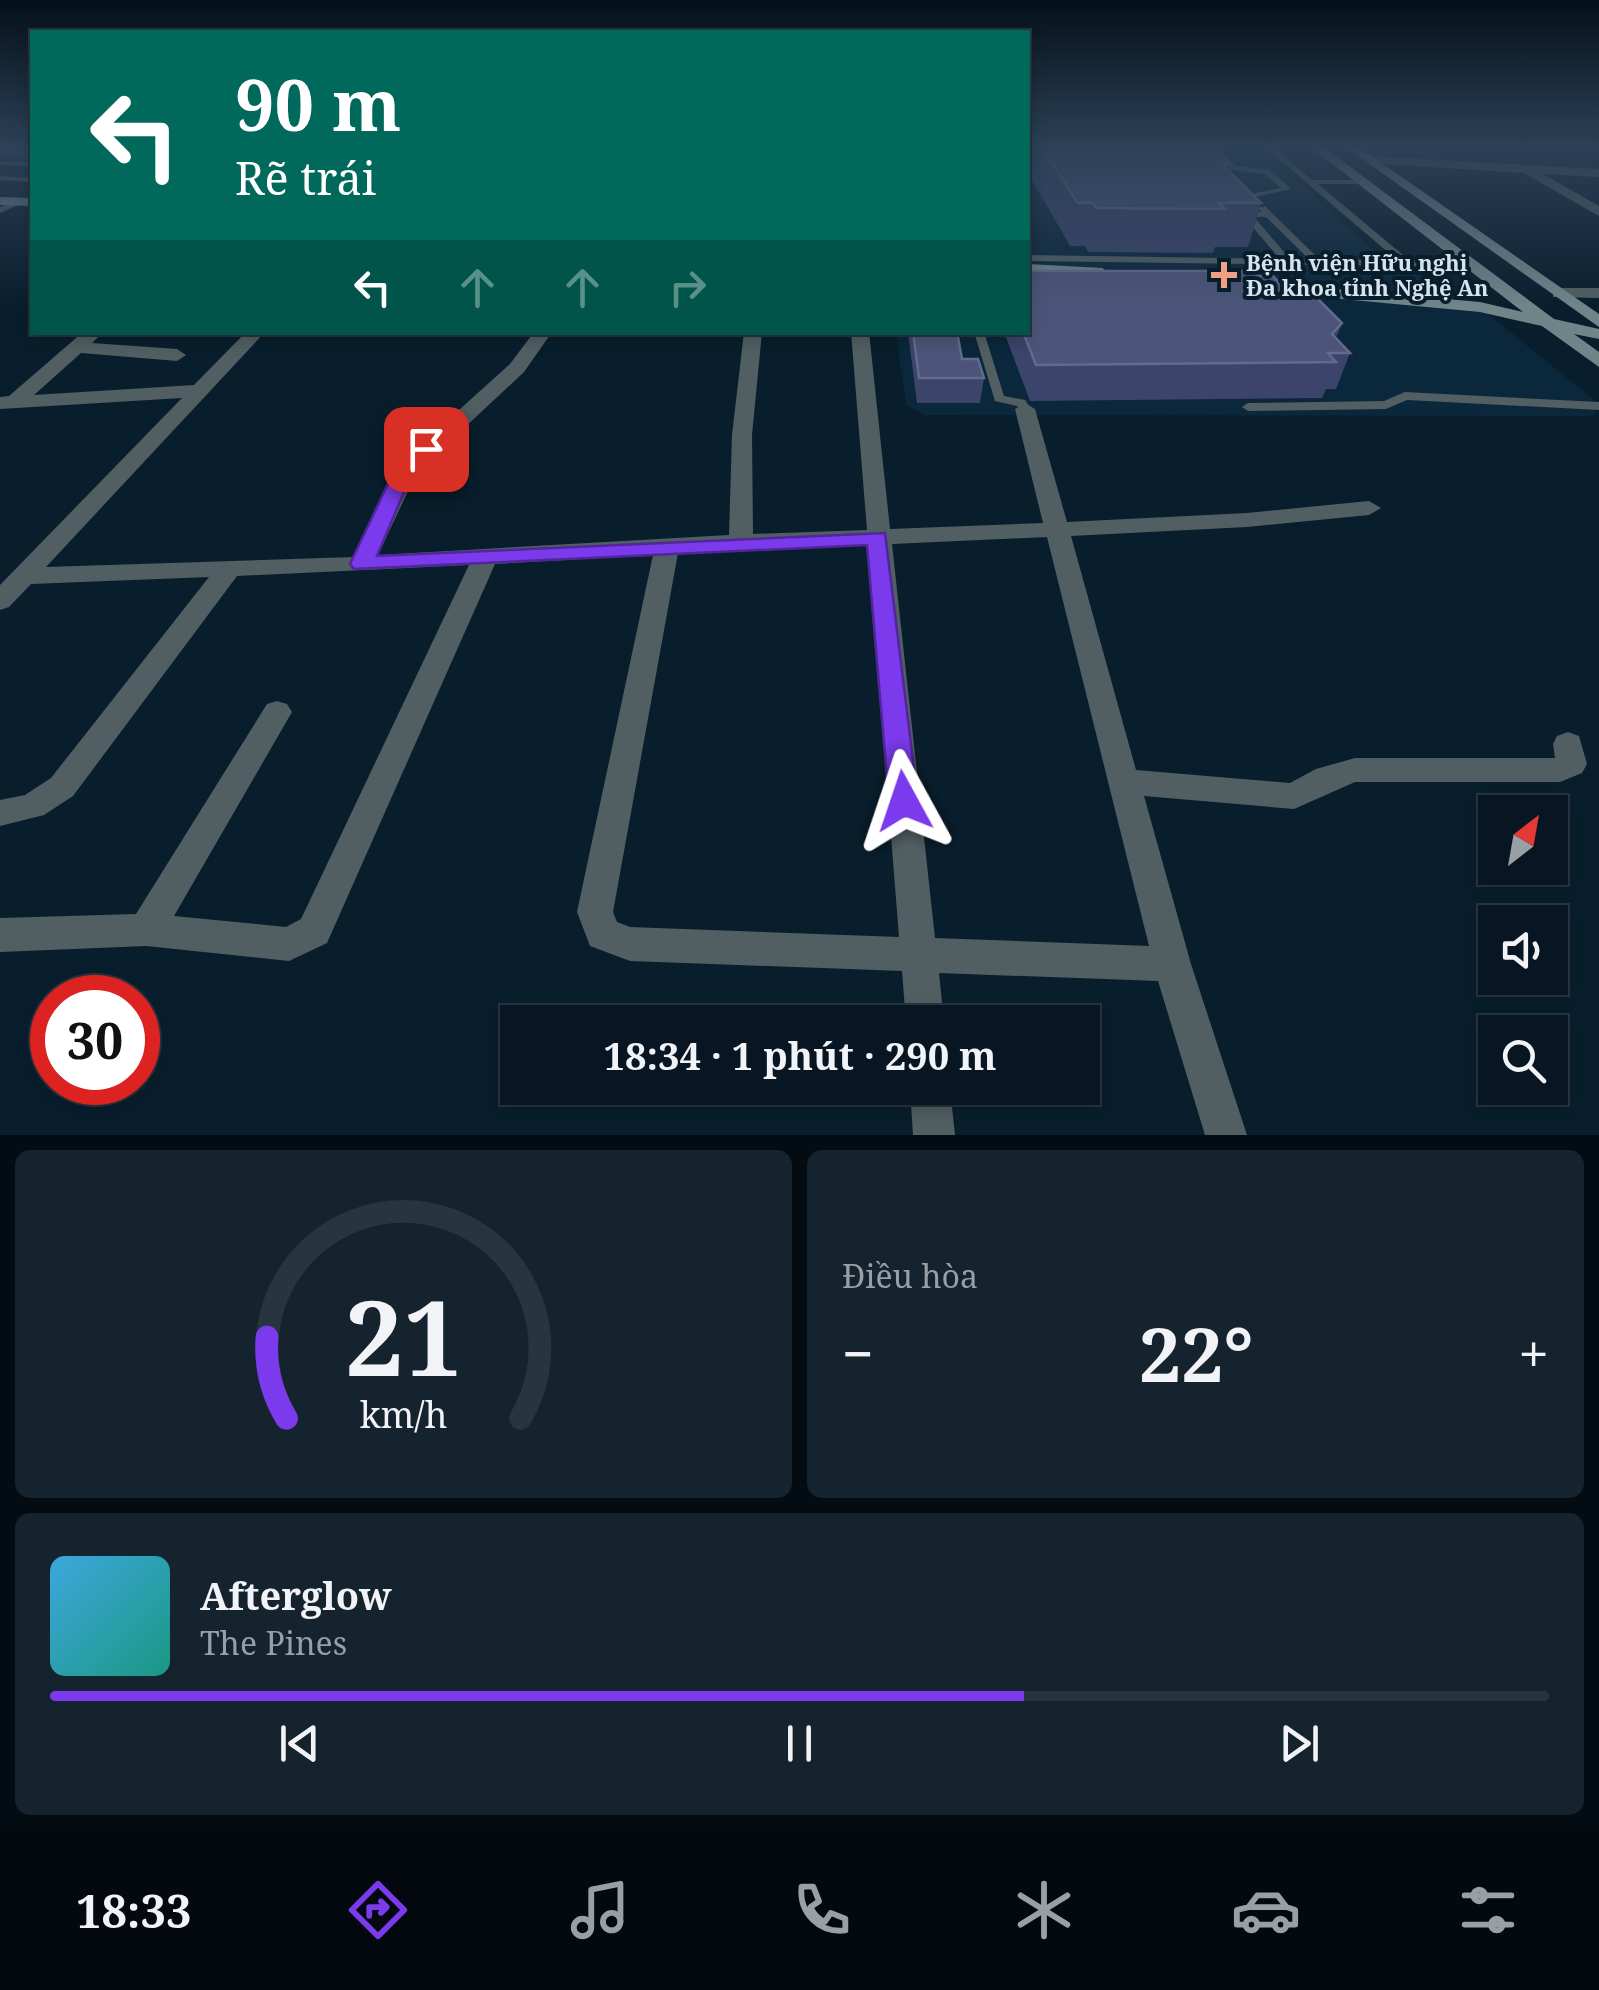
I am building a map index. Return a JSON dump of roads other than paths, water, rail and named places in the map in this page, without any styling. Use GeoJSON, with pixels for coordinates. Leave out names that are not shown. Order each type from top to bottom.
{"type":"FeatureCollection","features":[{"type":"Feature","properties":{"kind":"main road"},"geometry":{"type":"LineString","coordinates":[[0,201],[28,202]]}},
{"type":"Feature","properties":{"kind":"main road"},"geometry":{"type":"LineString","coordinates":[[1388,201],[1599,361]]}},
{"type":"Feature","properties":{"kind":"main road"},"geometry":{"type":"LineString","coordinates":[[1428,201],[1599,322]]}},
{"type":"Feature","properties":{"kind":"main road"},"geometry":{"type":"LineString","coordinates":[[1030,270],[1166,279]]}},
{"type":"Feature","properties":{"kind":"main road"},"geometry":{"type":"LineString","coordinates":[[1224,284],[1480,308],[1599,334]]}},
{"type":"Feature","properties":{"kind":"street"},"geometry":{"type":"LineString","coordinates":[[1558,293],[1599,293]]}},
{"type":"Feature","properties":{"kind":"street"},"geometry":{"type":"LineString","coordinates":[[6,403],[90,335]]}},
{"type":"Feature","properties":{"kind":"street"},"geometry":{"type":"LineString","coordinates":[[0,600],[253,335]]}},
{"type":"Feature","properties":{"kind":"street"},"geometry":{"type":"LineString","coordinates":[[362,564],[406,469],[517,368],[541,335]]}},
{"type":"Feature","properties":{"kind":"street"},"geometry":{"type":"LineString","coordinates":[[741,542],[742,435],[753,335]]}},
{"type":"Feature","properties":{"kind":"street"},"geometry":{"type":"LineString","coordinates":[[860,335],[923,1005]]}},
{"type":"Feature","properties":{"kind":"street"},"geometry":{"type":"LineString","coordinates":[[75,347],[177,355]]}},
{"type":"Feature","properties":{"kind":"street"},"geometry":{"type":"LineString","coordinates":[[6,403],[198,391]]}},
{"type":"Feature","properties":{"kind":"street"},"geometry":{"type":"LineString","coordinates":[[1025,410],[1172,964],[1226,1135]]}},
{"type":"Feature","properties":{"kind":"street"},"geometry":{"type":"LineString","coordinates":[[23,576],[362,564],[741,542],[1055,530],[1247,520],[1369,508]]}},
{"type":"Feature","properties":{"kind":"street"},"geometry":{"type":"LineString","coordinates":[[666,547],[595,912],[597,927],[611,940],[1172,964]]}},
{"type":"Feature","properties":{"kind":"street"},"geometry":{"type":"LineString","coordinates":[[0,935],[146,930],[288,944],[314,931],[486,556]]}},
{"type":"Feature","properties":{"kind":"street"},"geometry":{"type":"LineString","coordinates":[[0,813],[34,806],[62,787],[230,568]]}},
{"type":"Feature","properties":{"kind":"street"},"geometry":{"type":"LineString","coordinates":[[146,930],[276,712]]}},
{"type":"Feature","properties":{"kind":"street"},"geometry":{"type":"LineString","coordinates":[[1126,782],[1294,796],[1327,778],[1354,770],[1560,770],[1571,764],[1568,744]]}},
{"type":"Feature","properties":{"kind":"street"},"geometry":{"type":"LineString","coordinates":[[931,1105],[934,1135]]}},
{"type":"Feature","properties":{"kind":"lane"},"geometry":{"type":"LineString","coordinates":[[1235,201],[1286,260]]}},
{"type":"Feature","properties":{"kind":"lane"},"geometry":{"type":"LineString","coordinates":[[1250,201],[1269,214],[1314,260]]}},
{"type":"Feature","properties":{"kind":"lane"},"geometry":{"type":"LineString","coordinates":[[1333,201],[1405,262]]}},
{"type":"Feature","properties":{"kind":"lane"},"geometry":{"type":"LineString","coordinates":[[0,210],[28,202]]}},
{"type":"Feature","properties":{"kind":"lane"},"geometry":{"type":"LineString","coordinates":[[1248,215],[1269,214]]}},
{"type":"Feature","properties":{"kind":"lane"},"geometry":{"type":"LineString","coordinates":[[1030,258],[1471,264]]}},
{"type":"Feature","properties":{"kind":"lane"},"geometry":{"type":"LineString","coordinates":[[979,335],[999,398],[1021,402],[1025,410]]}},
{"type":"Feature","properties":{"kind":"lane"},"geometry":{"type":"LineString","coordinates":[[1248,407],[1386,405],[1405,396],[1599,406]]}},
{"type":"Feature","properties":{"kind":"place","name":"Bệnh viện Hữu nghị Đa khoa tỉnh Nghệ An"},"geometry":{"type":"Point","coordinates":[1224,275]}}]}
